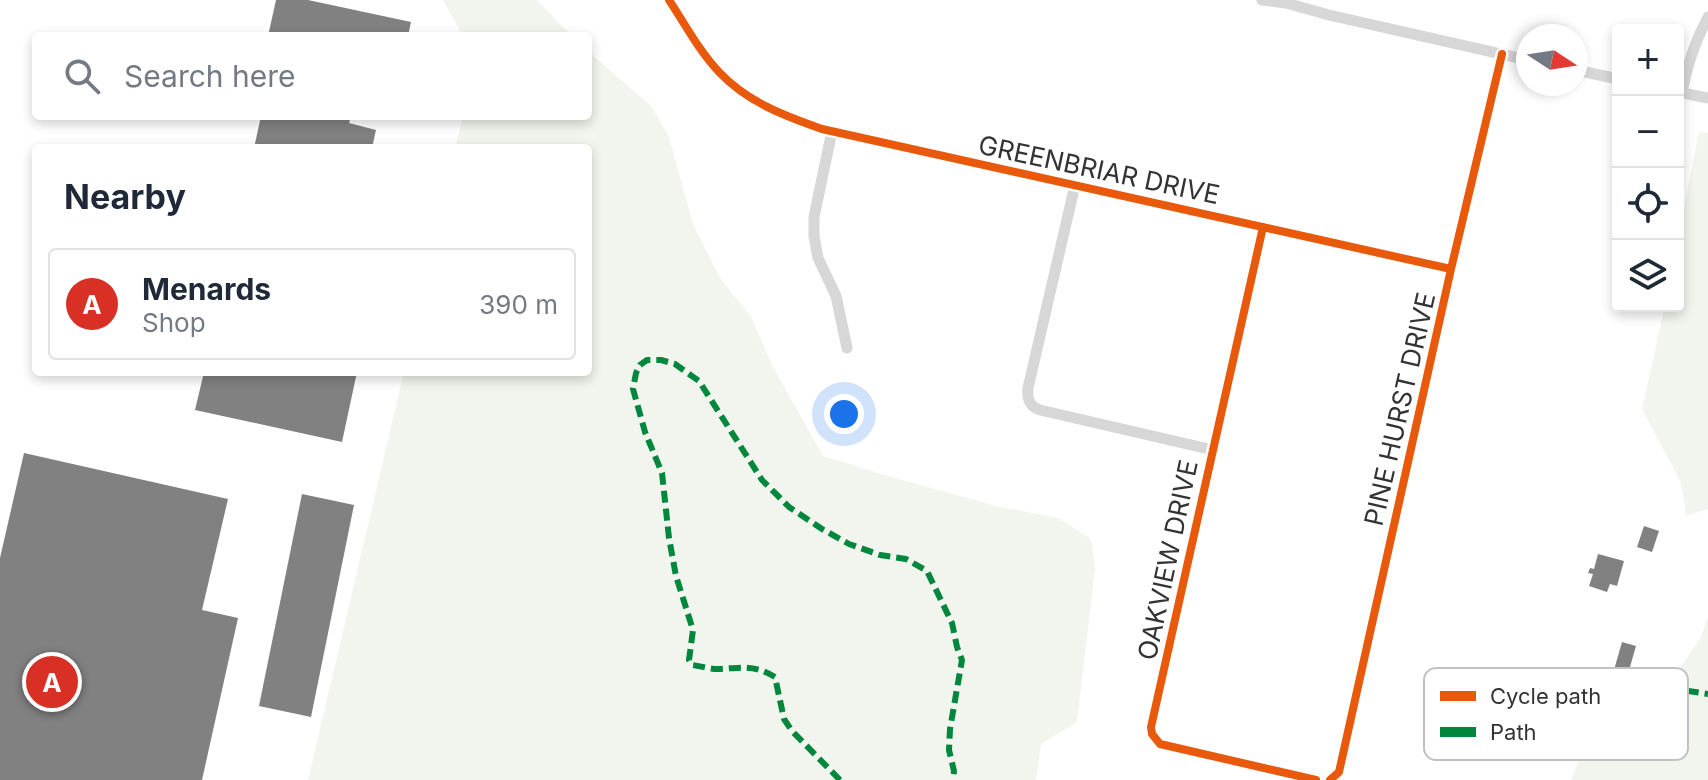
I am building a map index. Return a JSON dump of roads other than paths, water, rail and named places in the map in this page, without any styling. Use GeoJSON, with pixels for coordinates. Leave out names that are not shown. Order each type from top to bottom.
{"type":"FeatureCollection","features":[{"type":"Feature","properties":{"kind":"street","name":"GREENBRIAR DRIVE"},"geometry":{"type":"LineString","coordinates":[[669,0],[718,71],[765,106],[822,129],[1451,269]]}},
{"type":"Feature","properties":{"kind":"street"},"geometry":{"type":"LineString","coordinates":[[1262,0],[1284,2],[1516,57]]}},
{"type":"Feature","properties":{"kind":"street"},"geometry":{"type":"LineString","coordinates":[[1684,77],[1708,17]]}},
{"type":"Feature","properties":{"kind":"street","name":"PINE HURST DRIVE"},"geometry":{"type":"LineString","coordinates":[[1334,776],[1502,54]]}},
{"type":"Feature","properties":{"kind":"street"},"geometry":{"type":"LineString","coordinates":[[1588,73],[1612,78]]}},
{"type":"Feature","properties":{"kind":"street"},"geometry":{"type":"LineString","coordinates":[[1684,93],[1708,98]]}},
{"type":"Feature","properties":{"kind":"street"},"geometry":{"type":"LineString","coordinates":[[832,131],[814,217],[814,236],[818,258],[836,296],[847,348]]}},
{"type":"Feature","properties":{"kind":"street"},"geometry":{"type":"LineString","coordinates":[[1075,185],[1028,388],[1031,404],[1040,410],[1213,450]]}},
{"type":"Feature","properties":{"kind":"street","name":"OAKVIEW DRIVE"},"geometry":{"type":"LineString","coordinates":[[1263,227],[1151,727],[1160,744],[1316,780]]}},
{"type":"Feature","properties":{"kind":"place","name":"Menards"},"geometry":{"type":"Point","coordinates":[52,682]}}]}
